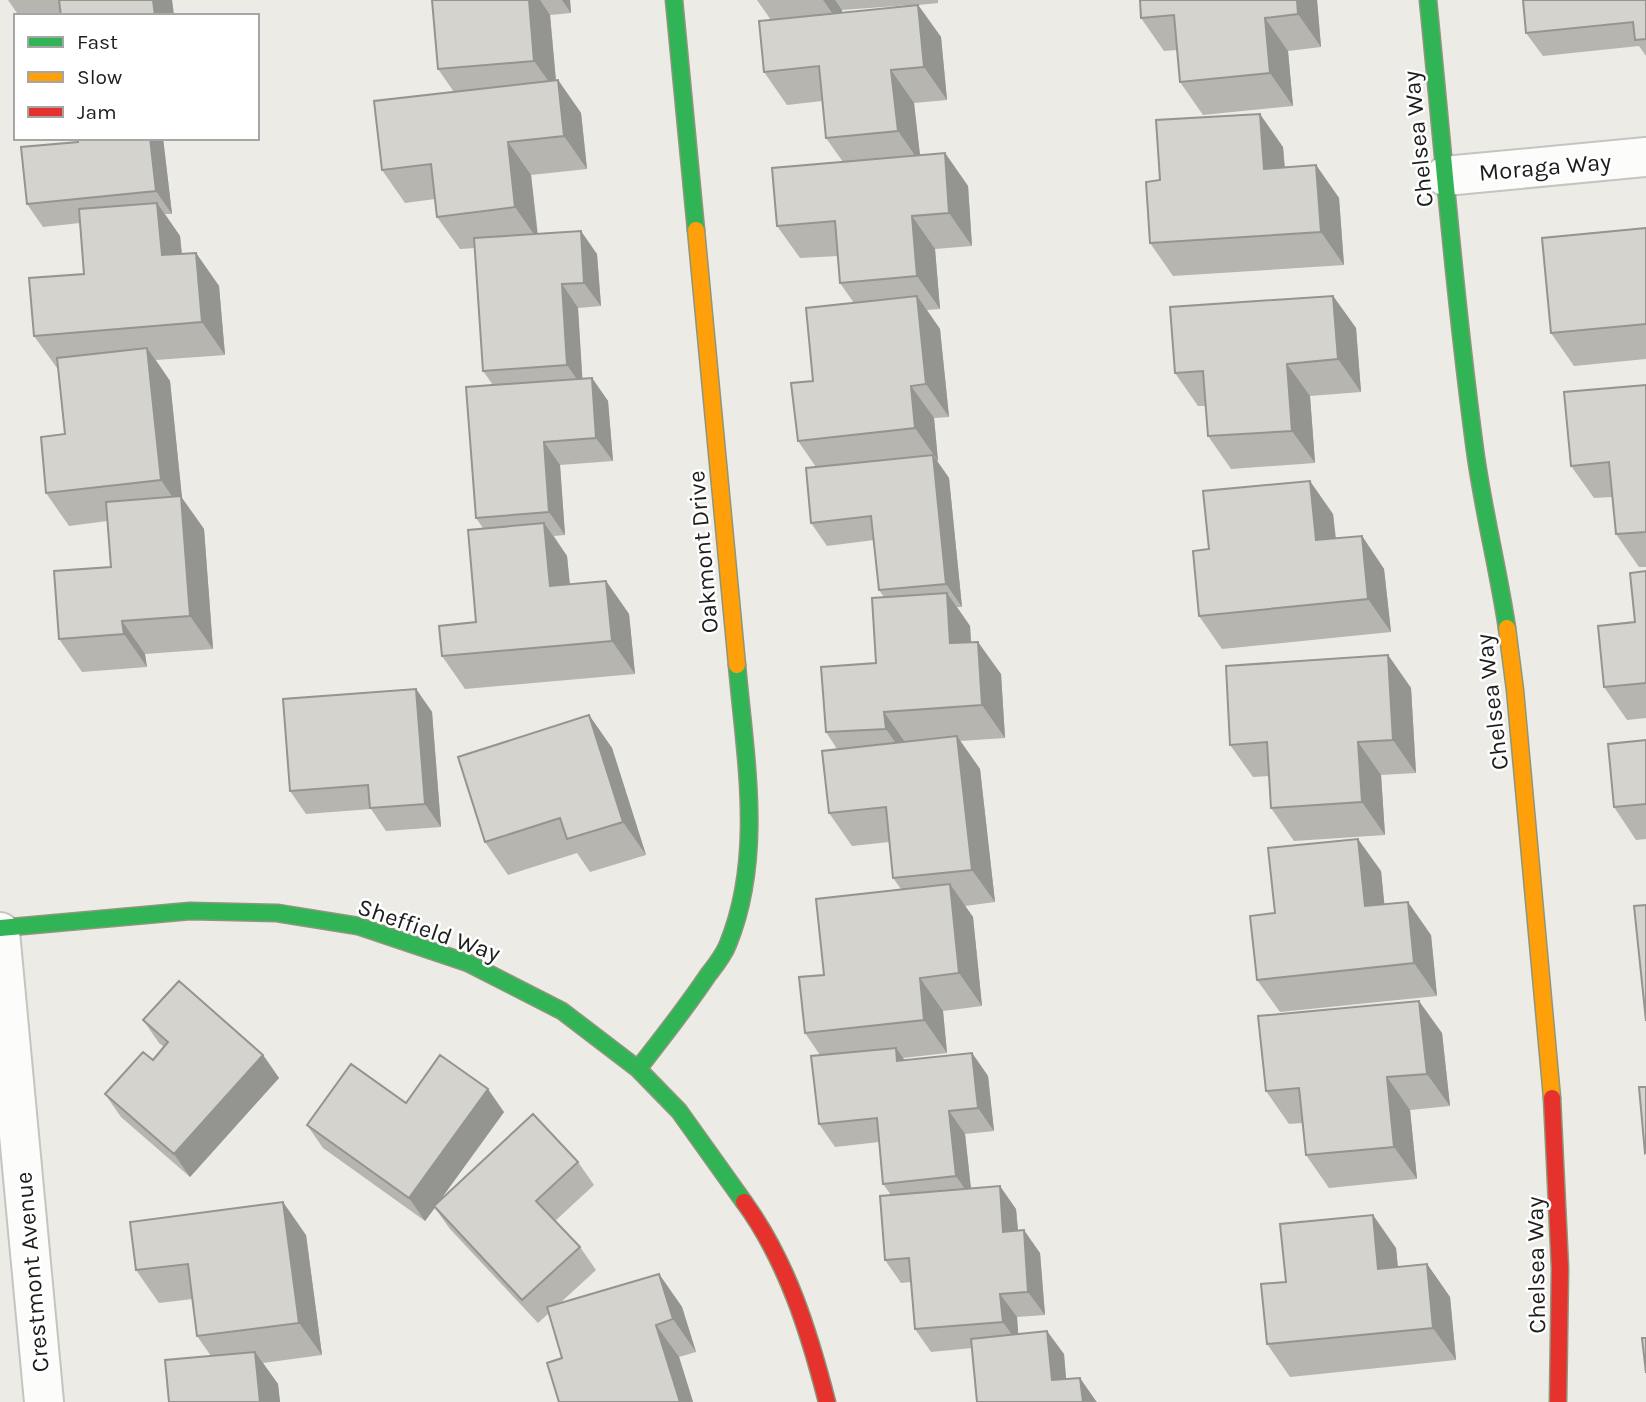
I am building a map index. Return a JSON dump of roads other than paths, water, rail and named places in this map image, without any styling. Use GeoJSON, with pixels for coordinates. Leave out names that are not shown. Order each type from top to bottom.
{"type":"FeatureCollection","features":[{"type":"Feature","properties":{"kind":"street","name":"Oakmont Drive"},"geometry":{"type":"LineString","coordinates":[[638,1069],[693,998],[728,947],[743,893],[750,838],[747,772],[674,0]]}},
{"type":"Feature","properties":{"kind":"street","name":"Chelsea Way"},"geometry":{"type":"LineString","coordinates":[[1428,0],[1444,176],[1476,454],[1499,572],[1515,690],[1547,1027],[1560,1268],[1558,1402]]}},
{"type":"Feature","properties":{"kind":"street","name":"Moraga Way"},"geometry":{"type":"LineString","coordinates":[[1444,176],[1646,157]]}},
{"type":"Feature","properties":{"kind":"street","name":"Sheffield Way"},"geometry":{"type":"LineString","coordinates":[[0,930],[190,911],[277,913],[358,926],[468,963],[562,1010],[638,1069],[679,1111],[748,1206],[784,1272],[809,1333],[827,1402]]}},
{"type":"Feature","properties":{"kind":"street","name":"Crestmont Avenue"},"geometry":{"type":"LineString","coordinates":[[0,930],[44,1402]]}}]}
